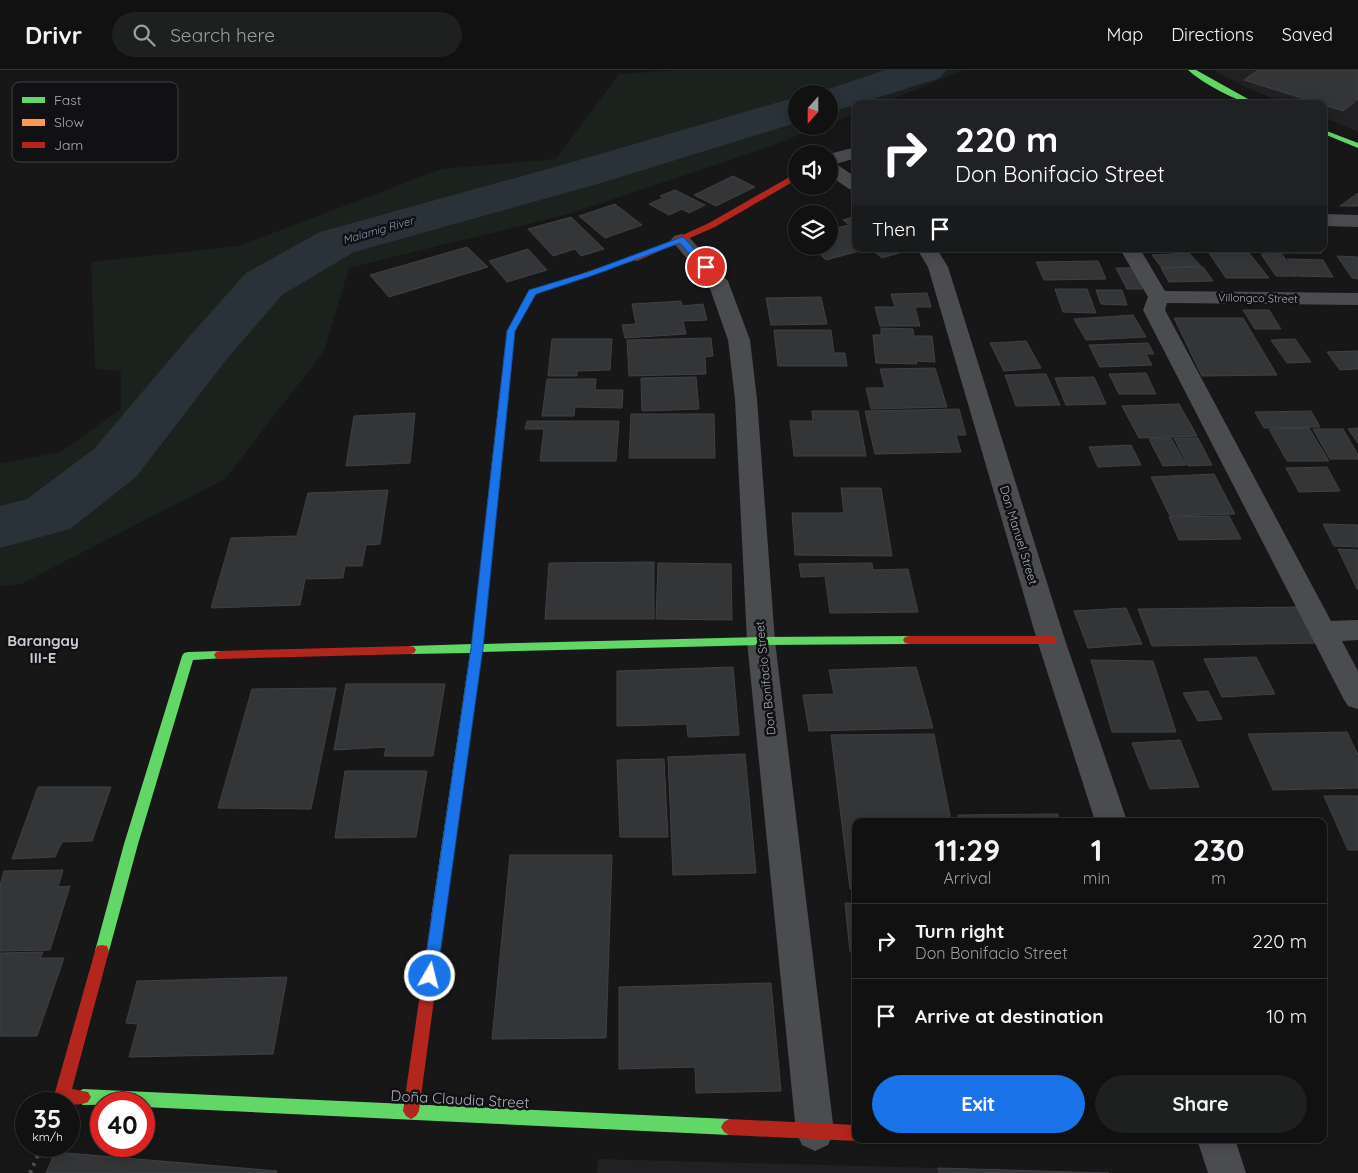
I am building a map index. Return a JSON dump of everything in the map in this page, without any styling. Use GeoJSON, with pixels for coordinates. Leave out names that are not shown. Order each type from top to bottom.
{"type":"FeatureCollection","features":[{"type":"Feature","properties":{"kind":"street"},"geometry":{"type":"LineString","coordinates":[[1191,70],[1244,100]]}},
{"type":"Feature","properties":{"kind":"street"},"geometry":{"type":"LineString","coordinates":[[1327,133],[1358,146]]}},
{"type":"Feature","properties":{"kind":"street"},"geometry":{"type":"LineString","coordinates":[[838,157],[852,153]]}},
{"type":"Feature","properties":{"kind":"street"},"geometry":{"type":"LineString","coordinates":[[838,172],[852,182]]}},
{"type":"Feature","properties":{"kind":"street"},"geometry":{"type":"LineString","coordinates":[[411,1111],[477,648],[511,331],[532,292],[591,274],[682,240],[733,215],[788,182]]}},
{"type":"Feature","properties":{"kind":"street"},"geometry":{"type":"LineString","coordinates":[[1327,220],[1358,221]]}},
{"type":"Feature","properties":{"kind":"street","name":"Don Bonifacio Street"},"geometry":{"type":"LineString","coordinates":[[682,240],[718,281],[739,340],[746,399],[761,641],[815,1132]]}},
{"type":"Feature","properties":{"kind":"street","name":"Don Manuel Street"},"geometry":{"type":"LineString","coordinates":[[929,252],[938,266],[1051,640],[1110,818]]}},
{"type":"Feature","properties":{"kind":"street"},"geometry":{"type":"LineString","coordinates":[[1132,252],[1158,297],[1154,310],[1358,698]]}},
{"type":"Feature","properties":{"kind":"street","name":"Villongco Street"},"geometry":{"type":"LineString","coordinates":[[1158,297],[1358,299]]}},
{"type":"Feature","properties":{"kind":"street"},"geometry":{"type":"LineString","coordinates":[[1324,631],[1358,630]]}},
{"type":"Feature","properties":{"kind":"street"},"geometry":{"type":"LineString","coordinates":[[477,648],[761,641],[1051,640]]}},
{"type":"Feature","properties":{"kind":"street","name":"Doña Claudia Street"},"geometry":{"type":"LineString","coordinates":[[477,648],[188,656],[131,844],[62,1096],[852,1133]]}},
{"type":"Feature","properties":{"kind":"street"},"geometry":{"type":"LineString","coordinates":[[1217,1143],[1227,1173]]}},
{"type":"Feature","properties":{"kind":"path"},"geometry":{"type":"LineString","coordinates":[[30,1173],[37,1157]]}},
{"type":"Feature","properties":{"kind":"shaded area"},"geometry":{"type":"Polygon","coordinates":[[[680,70],[964,70],[890,100],[852,100],[852,115],[838,120],[838,85],[788,85],[788,135],[799,135],[769,147],[569,214],[349,268],[324,351],[225,479],[21,584],[0,586],[0,464],[61,452],[121,409],[121,371],[95,369],[91,262],[239,246],[441,169],[556,159],[619,74],[680,70]]]}},
{"type":"Feature","properties":{"kind":"shaded area"},"geometry":{"type":"Polygon","coordinates":[[[1213,70],[1358,70],[1358,132],[1327,119],[1327,100],[1277,100],[1245,87],[1213,70]]]}},
{"type":"Feature","properties":{"kind":"shaded area"},"geometry":{"type":"Polygon","coordinates":[[[598,1159],[938,1168],[1109,1173],[597,1173],[598,1159]]]}},
{"type":"Feature","properties":{"kind":"building"},"geometry":{"type":"Polygon","coordinates":[[[1258,70],[1358,70],[1358,99],[1343,111],[1327,106],[1327,100],[1308,100],[1244,80],[1258,70]]]}},
{"type":"Feature","properties":{"kind":"building"},"geometry":{"type":"Polygon","coordinates":[[[733,176],[755,187],[716,206],[694,195],[733,176]]]}},
{"type":"Feature","properties":{"kind":"building"},"geometry":{"type":"Polygon","coordinates":[[[675,190],[705,205],[689,213],[682,209],[669,215],[649,204],[663,198],[660,196],[675,190]]]}},
{"type":"Feature","properties":{"kind":"building"},"geometry":{"type":"Polygon","coordinates":[[[1358,193],[1358,206],[1340,206],[1358,193]]]}},
{"type":"Feature","properties":{"kind":"building"},"geometry":{"type":"Polygon","coordinates":[[[615,204],[642,225],[605,238],[579,216],[615,204]]]}},
{"type":"Feature","properties":{"kind":"building"},"geometry":{"type":"Polygon","coordinates":[[[571,217],[604,249],[581,256],[575,249],[553,256],[528,229],[571,217]]]}},
{"type":"Feature","properties":{"kind":"building"},"geometry":{"type":"Polygon","coordinates":[[[852,217],[852,252],[856,252],[826,260],[821,255],[838,255],[838,228],[849,225],[843,220],[852,217]]]}},
{"type":"Feature","properties":{"kind":"building"},"geometry":{"type":"Polygon","coordinates":[[[467,247],[488,267],[389,297],[370,275],[467,247]]]}},
{"type":"Feature","properties":{"kind":"building"},"geometry":{"type":"Polygon","coordinates":[[[528,249],[547,270],[507,282],[489,261],[528,249]]]}},
{"type":"Feature","properties":{"kind":"building"},"geometry":{"type":"Polygon","coordinates":[[[875,252],[903,252],[882,258],[875,252]]]}},
{"type":"Feature","properties":{"kind":"building"},"geometry":{"type":"Polygon","coordinates":[[[1266,252],[1294,253],[1267,253],[1266,252]]]}},
{"type":"Feature","properties":{"kind":"building"},"geometry":{"type":"Polygon","coordinates":[[[1294,252],[1322,253],[1295,253],[1294,252]]]}},
{"type":"Feature","properties":{"kind":"building"},"geometry":{"type":"Polygon","coordinates":[[[1189,253],[1201,266],[1162,268],[1152,255],[1189,253]]]}},
{"type":"Feature","properties":{"kind":"building"},"geometry":{"type":"Polygon","coordinates":[[[1209,253],[1249,253],[1269,278],[1226,278],[1209,253]]]}},
{"type":"Feature","properties":{"kind":"building"},"geometry":{"type":"Polygon","coordinates":[[[1261,254],[1282,254],[1296,276],[1276,276],[1261,254]]]}},
{"type":"Feature","properties":{"kind":"building"},"geometry":{"type":"Polygon","coordinates":[[[1337,256],[1358,257],[1358,279],[1352,278],[1337,256]]]}},
{"type":"Feature","properties":{"kind":"building"},"geometry":{"type":"Polygon","coordinates":[[[1287,259],[1323,260],[1333,277],[1297,276],[1287,259]]]}},
{"type":"Feature","properties":{"kind":"building"},"geometry":{"type":"Polygon","coordinates":[[[1098,261],[1106,279],[1044,280],[1036,262],[1098,261]]]}},
{"type":"Feature","properties":{"kind":"building"},"geometry":{"type":"Polygon","coordinates":[[[1203,267],[1213,281],[1169,282],[1161,268],[1203,267]]]}},
{"type":"Feature","properties":{"kind":"building"},"geometry":{"type":"Polygon","coordinates":[[[1116,268],[1132,268],[1143,289],[1127,289],[1116,268]]]}},
{"type":"Feature","properties":{"kind":"building"},"geometry":{"type":"Polygon","coordinates":[[[1055,289],[1087,289],[1096,313],[1063,312],[1055,289]]]}},
{"type":"Feature","properties":{"kind":"building"},"geometry":{"type":"Polygon","coordinates":[[[1096,290],[1122,290],[1127,305],[1101,304],[1096,290]]]}},
{"type":"Feature","properties":{"kind":"building"},"geometry":{"type":"Polygon","coordinates":[[[927,293],[931,307],[915,307],[920,326],[880,326],[875,307],[895,307],[891,294],[927,293]]]}},
{"type":"Feature","properties":{"kind":"building"},"geometry":{"type":"Polygon","coordinates":[[[821,297],[827,324],[771,325],[766,298],[821,297]]]}},
{"type":"Feature","properties":{"kind":"building"},"geometry":{"type":"Polygon","coordinates":[[[681,301],[682,306],[703,304],[707,320],[683,321],[686,334],[625,338],[622,325],[636,324],[632,304],[681,301]]]}},
{"type":"Feature","properties":{"kind":"building"},"geometry":{"type":"Polygon","coordinates":[[[1243,310],[1269,310],[1281,329],[1255,329],[1243,310]]]}},
{"type":"Feature","properties":{"kind":"building"},"geometry":{"type":"Polygon","coordinates":[[[1133,315],[1146,337],[1086,340],[1074,319],[1133,315]]]}},
{"type":"Feature","properties":{"kind":"building"},"geometry":{"type":"Polygon","coordinates":[[[1174,318],[1243,318],[1277,375],[1202,376],[1174,318]]]}},
{"type":"Feature","properties":{"kind":"building"},"geometry":{"type":"Polygon","coordinates":[[[881,328],[913,329],[914,336],[932,336],[935,362],[916,361],[917,364],[876,363],[873,335],[881,335],[881,328]]]}},
{"type":"Feature","properties":{"kind":"building"},"geometry":{"type":"Polygon","coordinates":[[[774,330],[831,330],[834,353],[845,353],[847,366],[778,366],[774,330]]]}},
{"type":"Feature","properties":{"kind":"building"},"geometry":{"type":"Polygon","coordinates":[[[711,338],[713,356],[705,357],[706,374],[629,376],[627,340],[711,338]]]}},
{"type":"Feature","properties":{"kind":"building"},"geometry":{"type":"Polygon","coordinates":[[[552,339],[612,339],[610,370],[577,371],[577,376],[548,376],[552,339]]]}},
{"type":"Feature","properties":{"kind":"building"},"geometry":{"type":"Polygon","coordinates":[[[1295,339],[1311,362],[1287,363],[1271,340],[1295,339]]]}},
{"type":"Feature","properties":{"kind":"building"},"geometry":{"type":"Polygon","coordinates":[[[1026,341],[1041,368],[1004,371],[990,343],[1026,341]]]}},
{"type":"Feature","properties":{"kind":"building"},"geometry":{"type":"Polygon","coordinates":[[[1148,343],[1154,354],[1146,354],[1152,365],[1100,367],[1089,345],[1148,343]]]}},
{"type":"Feature","properties":{"kind":"building"},"geometry":{"type":"Polygon","coordinates":[[[1358,351],[1358,369],[1340,370],[1327,352],[1358,351]]]}},
{"type":"Feature","properties":{"kind":"building"},"geometry":{"type":"Polygon","coordinates":[[[935,368],[947,407],[871,409],[866,388],[885,388],[880,369],[935,368]]]}},
{"type":"Feature","properties":{"kind":"building"},"geometry":{"type":"Polygon","coordinates":[[[1146,373],[1156,394],[1119,394],[1109,374],[1146,373]]]}},
{"type":"Feature","properties":{"kind":"building"},"geometry":{"type":"Polygon","coordinates":[[[1046,374],[1060,405],[1016,406],[1005,375],[1046,374]]]}},
{"type":"Feature","properties":{"kind":"building"},"geometry":{"type":"Polygon","coordinates":[[[696,377],[699,409],[642,411],[641,378],[696,377]]]}},
{"type":"Feature","properties":{"kind":"building"},"geometry":{"type":"Polygon","coordinates":[[[1094,377],[1106,404],[1066,405],[1055,378],[1094,377]]]}},
{"type":"Feature","properties":{"kind":"building"},"geometry":{"type":"Polygon","coordinates":[[[547,379],[596,379],[595,390],[623,390],[622,408],[575,407],[574,416],[542,416],[547,379]]]}},
{"type":"Feature","properties":{"kind":"building"},"geometry":{"type":"Polygon","coordinates":[[[1179,404],[1197,436],[1139,438],[1122,406],[1179,404]]]}},
{"type":"Feature","properties":{"kind":"building"},"geometry":{"type":"Polygon","coordinates":[[[959,409],[966,435],[956,435],[961,452],[875,454],[865,411],[959,409]]]}},
{"type":"Feature","properties":{"kind":"building"},"geometry":{"type":"Polygon","coordinates":[[[812,411],[858,411],[866,456],[794,456],[790,421],[813,421],[812,411]]]}},
{"type":"Feature","properties":{"kind":"building"},"geometry":{"type":"Polygon","coordinates":[[[1311,411],[1320,427],[1264,428],[1255,412],[1311,411]]]}},
{"type":"Feature","properties":{"kind":"building"},"geometry":{"type":"Polygon","coordinates":[[[415,413],[410,463],[346,466],[354,416],[415,413]]]}},
{"type":"Feature","properties":{"kind":"building"},"geometry":{"type":"Polygon","coordinates":[[[631,414],[714,414],[715,458],[629,458],[631,414]]]}},
{"type":"Feature","properties":{"kind":"building"},"geometry":{"type":"Polygon","coordinates":[[[527,421],[619,421],[616,461],[540,461],[544,429],[525,429],[527,421]]]}},
{"type":"Feature","properties":{"kind":"building"},"geometry":{"type":"Polygon","coordinates":[[[1309,428],[1329,461],[1287,461],[1269,429],[1309,428]]]}},
{"type":"Feature","properties":{"kind":"building"},"geometry":{"type":"Polygon","coordinates":[[[1358,428],[1358,443],[1348,429],[1358,428]]]}},
{"type":"Feature","properties":{"kind":"building"},"geometry":{"type":"Polygon","coordinates":[[[1313,429],[1343,429],[1358,455],[1358,459],[1330,459],[1313,429]]]}},
{"type":"Feature","properties":{"kind":"building"},"geometry":{"type":"Polygon","coordinates":[[[1171,438],[1186,465],[1163,466],[1149,439],[1171,438]]]}},
{"type":"Feature","properties":{"kind":"building"},"geometry":{"type":"Polygon","coordinates":[[[1174,438],[1198,438],[1212,465],[1188,466],[1174,438]]]}},
{"type":"Feature","properties":{"kind":"building"},"geometry":{"type":"Polygon","coordinates":[[[1131,445],[1141,465],[1098,467],[1089,447],[1131,445]]]}},
{"type":"Feature","properties":{"kind":"building"},"geometry":{"type":"Polygon","coordinates":[[[1327,467],[1340,491],[1299,492],[1286,468],[1327,467]]]}},
{"type":"Feature","properties":{"kind":"building"},"geometry":{"type":"Polygon","coordinates":[[[1214,474],[1235,514],[1170,516],[1151,477],[1214,474]]]}},
{"type":"Feature","properties":{"kind":"building"},"geometry":{"type":"Polygon","coordinates":[[[841,488],[881,488],[892,556],[795,555],[792,513],[844,513],[841,488]]]}},
{"type":"Feature","properties":{"kind":"building"},"geometry":{"type":"Polygon","coordinates":[[[388,490],[380,544],[366,545],[362,566],[345,566],[343,578],[305,579],[300,605],[211,608],[231,538],[297,536],[308,493],[388,490]]]}},
{"type":"Feature","properties":{"kind":"building"},"geometry":{"type":"Polygon","coordinates":[[[1229,516],[1241,539],[1179,540],[1169,517],[1229,516]]]}},
{"type":"Feature","properties":{"kind":"building"},"geometry":{"type":"Polygon","coordinates":[[[1323,524],[1358,525],[1358,547],[1334,546],[1323,524]]]}},
{"type":"Feature","properties":{"kind":"building"},"geometry":{"type":"Polygon","coordinates":[[[1338,549],[1358,550],[1358,589],[1357,589],[1338,549]]]}},
{"type":"Feature","properties":{"kind":"building"},"geometry":{"type":"Polygon","coordinates":[[[654,562],[654,619],[545,619],[549,563],[654,562]]]}},
{"type":"Feature","properties":{"kind":"building"},"geometry":{"type":"Polygon","coordinates":[[[658,563],[731,564],[732,620],[656,619],[658,563]]]}},
{"type":"Feature","properties":{"kind":"building"},"geometry":{"type":"Polygon","coordinates":[[[872,563],[873,570],[908,569],[918,612],[830,613],[825,576],[801,577],[799,564],[872,563]]]}},
{"type":"Feature","properties":{"kind":"building"},"geometry":{"type":"Polygon","coordinates":[[[1300,607],[1319,643],[1152,646],[1138,609],[1300,607]]]}},
{"type":"Feature","properties":{"kind":"building"},"geometry":{"type":"Polygon","coordinates":[[[1126,608],[1142,644],[1088,648],[1074,611],[1126,608]]]}},
{"type":"Feature","properties":{"kind":"building"},"geometry":{"type":"Polygon","coordinates":[[[1256,657],[1275,694],[1222,697],[1204,659],[1256,657]]]}},
{"type":"Feature","properties":{"kind":"building"},"geometry":{"type":"Polygon","coordinates":[[[1091,660],[1153,661],[1176,732],[1112,732],[1091,660]]]}},
{"type":"Feature","properties":{"kind":"building"},"geometry":{"type":"Polygon","coordinates":[[[733,667],[739,735],[688,737],[687,724],[617,726],[617,671],[733,667]]]}},
{"type":"Feature","properties":{"kind":"building"},"geometry":{"type":"Polygon","coordinates":[[[916,667],[933,728],[809,731],[803,695],[834,694],[829,670],[916,667]]]}},
{"type":"Feature","properties":{"kind":"building"},"geometry":{"type":"Polygon","coordinates":[[[346,684],[445,684],[433,756],[384,756],[386,747],[334,750],[346,684]]]}},
{"type":"Feature","properties":{"kind":"building"},"geometry":{"type":"Polygon","coordinates":[[[336,688],[311,809],[218,808],[252,689],[336,688]]]}},
{"type":"Feature","properties":{"kind":"building"},"geometry":{"type":"Polygon","coordinates":[[[1208,691],[1222,719],[1198,721],[1183,693],[1208,691]]]}},
{"type":"Feature","properties":{"kind":"building"},"geometry":{"type":"Polygon","coordinates":[[[1347,732],[1358,755],[1358,788],[1273,790],[1248,734],[1347,732]]]}},
{"type":"Feature","properties":{"kind":"building"},"geometry":{"type":"Polygon","coordinates":[[[934,734],[950,818],[852,818],[852,889],[850,889],[831,735],[934,734]]]}},
{"type":"Feature","properties":{"kind":"building"},"geometry":{"type":"Polygon","coordinates":[[[1180,740],[1199,787],[1150,789],[1132,743],[1180,740]]]}},
{"type":"Feature","properties":{"kind":"building"},"geometry":{"type":"Polygon","coordinates":[[[745,754],[756,873],[673,875],[668,757],[745,754]]]}},
{"type":"Feature","properties":{"kind":"building"},"geometry":{"type":"Polygon","coordinates":[[[664,759],[668,837],[620,837],[617,760],[664,759]]]}},
{"type":"Feature","properties":{"kind":"building"},"geometry":{"type":"Polygon","coordinates":[[[345,771],[427,771],[416,837],[335,838],[345,771]]]}},
{"type":"Feature","properties":{"kind":"building"},"geometry":{"type":"Polygon","coordinates":[[[38,787],[111,787],[92,841],[62,842],[55,857],[12,859],[38,787]]]}},
{"type":"Feature","properties":{"kind":"building"},"geometry":{"type":"Polygon","coordinates":[[[1324,796],[1358,796],[1358,850],[1348,850],[1324,796]]]}},
{"type":"Feature","properties":{"kind":"building"},"geometry":{"type":"Polygon","coordinates":[[[1058,814],[1059,818],[958,818],[958,815],[1058,814]]]}},
{"type":"Feature","properties":{"kind":"building"},"geometry":{"type":"Polygon","coordinates":[[[510,855],[612,855],[606,1038],[492,1039],[510,855]]]}},
{"type":"Feature","properties":{"kind":"building"},"geometry":{"type":"Polygon","coordinates":[[[63,870],[58,887],[70,886],[50,950],[0,951],[0,885],[4,871],[63,870]]]}},
{"type":"Feature","properties":{"kind":"building"},"geometry":{"type":"Polygon","coordinates":[[[845,903],[852,903],[852,952],[850,952],[845,903]]]}},
{"type":"Feature","properties":{"kind":"building"},"geometry":{"type":"Polygon","coordinates":[[[43,952],[40,958],[64,958],[37,1036],[0,1036],[0,953],[43,952]]]}},
{"type":"Feature","properties":{"kind":"building"},"geometry":{"type":"Polygon","coordinates":[[[287,977],[273,1054],[129,1057],[138,1024],[126,1023],[137,981],[287,977]]]}},
{"type":"Feature","properties":{"kind":"building"},"geometry":{"type":"Polygon","coordinates":[[[771,983],[781,1091],[696,1093],[695,1067],[619,1069],[619,987],[771,983]]]}},
{"type":"Feature","properties":{"kind":"building"},"geometry":{"type":"Polygon","coordinates":[[[80,1154],[90,1155],[90,1157],[113,1157],[277,1171],[276,1173],[46,1173],[53,1157],[80,1157],[80,1154]]]}},
{"type":"Feature","properties":{"kind":"building"},"geometry":{"type":"Polygon","coordinates":[[[938,1168],[1109,1173],[939,1173],[938,1168]]]}},
{"type":"Feature","properties":{"kind":"waterway","name":"Malamig River"},"geometry":{"type":"LineString","coordinates":[[838,98],[926,70]]}},
{"type":"Feature","properties":{"kind":"waterway","name":"Malamig River"},"geometry":{"type":"LineString","coordinates":[[0,527],[48,514],[115,463],[207,349],[264,284],[337,242],[585,173],[788,112]]}},
{"type":"Feature","properties":{"kind":"traffic: fast"},"geometry":{"type":"LineString","coordinates":[[1191,70],[1244,100]]}},
{"type":"Feature","properties":{"kind":"traffic: fast"},"geometry":{"type":"LineString","coordinates":[[1327,133],[1358,146]]}},
{"type":"Feature","properties":{"kind":"traffic: fast"},"geometry":{"type":"LineString","coordinates":[[438,918],[477,647],[497,461]]}},
{"type":"Feature","properties":{"kind":"traffic: fast"},"geometry":{"type":"LineString","coordinates":[[410,650],[761,641],[909,640]]}},
{"type":"Feature","properties":{"kind":"traffic: fast"},"geometry":{"type":"LineString","coordinates":[[102,951],[131,844],[188,656],[220,655]]}},
{"type":"Feature","properties":{"kind":"traffic: fast"},"geometry":{"type":"LineString","coordinates":[[83,1097],[729,1127]]}},
{"type":"Feature","properties":{"kind":"traffic: slow"},"geometry":{"type":"LineString","coordinates":[[497,461],[511,331],[532,292],[634,259]]}},
{"type":"Feature","properties":{"kind":"traffic: jam"},"geometry":{"type":"LineString","coordinates":[[634,259],[712,225],[788,182]]}},
{"type":"Feature","properties":{"kind":"traffic: jam"},"geometry":{"type":"LineString","coordinates":[[909,640],[1051,640]]}},
{"type":"Feature","properties":{"kind":"traffic: jam"},"geometry":{"type":"LineString","coordinates":[[220,655],[410,650]]}},
{"type":"Feature","properties":{"kind":"traffic: jam"},"geometry":{"type":"LineString","coordinates":[[411,1111],[438,918]]}},
{"type":"Feature","properties":{"kind":"traffic: jam"},"geometry":{"type":"LineString","coordinates":[[83,1097],[62,1096],[102,951]]}},
{"type":"Feature","properties":{"kind":"traffic: jam"},"geometry":{"type":"LineString","coordinates":[[729,1127],[852,1133]]}},
{"type":"Feature","properties":{"kind":"district","name":"Barangay III-E"},"geometry":{"type":"Point","coordinates":[43,648]}},
{"type":"Feature","properties":{"kind":"route"},"geometry":{"type":"LineString","coordinates":[[430,976],[477,648],[511,331],[532,292],[591,274],[682,240],[706,267]]}}]}
